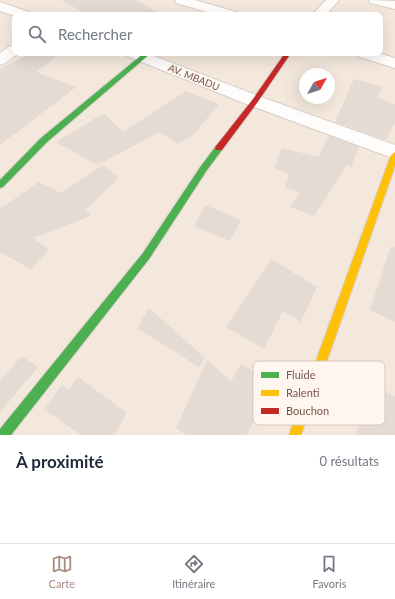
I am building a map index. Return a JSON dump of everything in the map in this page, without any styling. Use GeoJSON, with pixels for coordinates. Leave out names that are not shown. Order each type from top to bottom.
{"type":"FeatureCollection","features":[{"type":"Feature","properties":{"kind":"street"},"geometry":{"type":"LineString","coordinates":[[180,0],[220,12]]}},
{"type":"Feature","properties":{"kind":"street"},"geometry":{"type":"LineString","coordinates":[[322,12],[333,0]]}},
{"type":"Feature","properties":{"kind":"street"},"geometry":{"type":"LineString","coordinates":[[375,0],[395,5]]}},
{"type":"Feature","properties":{"kind":"street"},"geometry":{"type":"LineString","coordinates":[[0,6],[16,12]]}},
{"type":"Feature","properties":{"kind":"street"},"geometry":{"type":"LineString","coordinates":[[0,60],[12,51]]}},
{"type":"Feature","properties":{"kind":"street"},"geometry":{"type":"LineString","coordinates":[[0,185],[44,140],[118,79],[139,56]]}},
{"type":"Feature","properties":{"kind":"street","name":"AV. MBADU"},"geometry":{"type":"LineString","coordinates":[[146,56],[255,101],[395,154]]}},
{"type":"Feature","properties":{"kind":"street"},"geometry":{"type":"LineString","coordinates":[[2,435],[146,256],[204,168],[255,101],[286,56]]}},
{"type":"Feature","properties":{"kind":"street"},"geometry":{"type":"LineString","coordinates":[[372,56],[395,63]]}},
{"type":"Feature","properties":{"kind":"street"},"geometry":{"type":"LineString","coordinates":[[321,361],[395,154]]}},
{"type":"Feature","properties":{"kind":"street"},"geometry":{"type":"LineString","coordinates":[[295,435],[299,425]]}},
{"type":"Feature","properties":{"kind":"shaded area"},"geometry":{"type":"Polygon","coordinates":[[[0,0],[395,0],[395,435],[0,435],[0,0]]]}},
{"type":"Feature","properties":{"kind":"building"},"geometry":{"type":"Polygon","coordinates":[[[61,0],[137,0],[156,12],[112,12],[83,12],[61,0]]]}},
{"type":"Feature","properties":{"kind":"building"},"geometry":{"type":"Polygon","coordinates":[[[25,56],[56,56],[36,72],[76,87],[0,145],[0,69],[25,56]]]}},
{"type":"Feature","properties":{"kind":"building"},"geometry":{"type":"Polygon","coordinates":[[[354,79],[382,87],[377,98],[395,104],[395,122],[386,140],[335,122],[354,79]]]}},
{"type":"Feature","properties":{"kind":"building"},"geometry":{"type":"Polygon","coordinates":[[[186,91],[219,104],[194,134],[178,144],[160,132],[97,165],[56,142],[104,113],[123,132],[186,91]]]}},
{"type":"Feature","properties":{"kind":"building"},"geometry":{"type":"Polygon","coordinates":[[[328,136],[359,147],[351,167],[347,165],[314,216],[290,207],[300,192],[285,188],[289,174],[274,168],[282,148],[319,157],[328,136]]]}},
{"type":"Feature","properties":{"kind":"building"},"geometry":{"type":"Polygon","coordinates":[[[103,165],[119,178],[86,209],[91,216],[33,238],[49,250],[30,269],[0,252],[0,209],[39,182],[61,193],[103,165]]]}},
{"type":"Feature","properties":{"kind":"building"},"geometry":{"type":"Polygon","coordinates":[[[205,205],[241,220],[230,241],[194,226],[205,205]]]}},
{"type":"Feature","properties":{"kind":"building"},"geometry":{"type":"Polygon","coordinates":[[[391,246],[395,247],[395,322],[370,310],[391,246]]]}},
{"type":"Feature","properties":{"kind":"building"},"geometry":{"type":"Polygon","coordinates":[[[271,259],[317,287],[301,322],[283,311],[264,349],[226,327],[271,259]]]}},
{"type":"Feature","properties":{"kind":"building"},"geometry":{"type":"Polygon","coordinates":[[[149,308],[205,358],[199,367],[137,328],[149,308]]]}},
{"type":"Feature","properties":{"kind":"building"},"geometry":{"type":"Polygon","coordinates":[[[22,356],[38,367],[0,412],[0,380],[22,356]]]}},
{"type":"Feature","properties":{"kind":"building"},"geometry":{"type":"Polygon","coordinates":[[[207,360],[231,381],[241,364],[253,371],[253,396],[251,397],[253,399],[253,422],[247,435],[187,435],[176,428],[207,360]]]}},
{"type":"Feature","properties":{"kind":"building"},"geometry":{"type":"Polygon","coordinates":[[[78,377],[127,413],[114,435],[81,435],[44,409],[62,385],[69,390],[78,377]]]}},
{"type":"Feature","properties":{"kind":"building"},"geometry":{"type":"Polygon","coordinates":[[[385,392],[395,397],[395,435],[356,435],[359,425],[385,425],[385,392]]]}},
{"type":"Feature","properties":{"kind":"traffic: fast"},"geometry":{"type":"LineString","coordinates":[[0,185],[44,140],[144,56]]}},
{"type":"Feature","properties":{"kind":"traffic: fast"},"geometry":{"type":"LineString","coordinates":[[3,435],[146,256],[204,168],[219,148]]}},
{"type":"Feature","properties":{"kind":"traffic: slow"},"geometry":{"type":"LineString","coordinates":[[321,361],[395,155]]}},
{"type":"Feature","properties":{"kind":"traffic: slow"},"geometry":{"type":"LineString","coordinates":[[295,435],[299,425]]}},
{"type":"Feature","properties":{"kind":"traffic: jam"},"geometry":{"type":"LineString","coordinates":[[219,148],[255,101],[286,56]]}}]}
